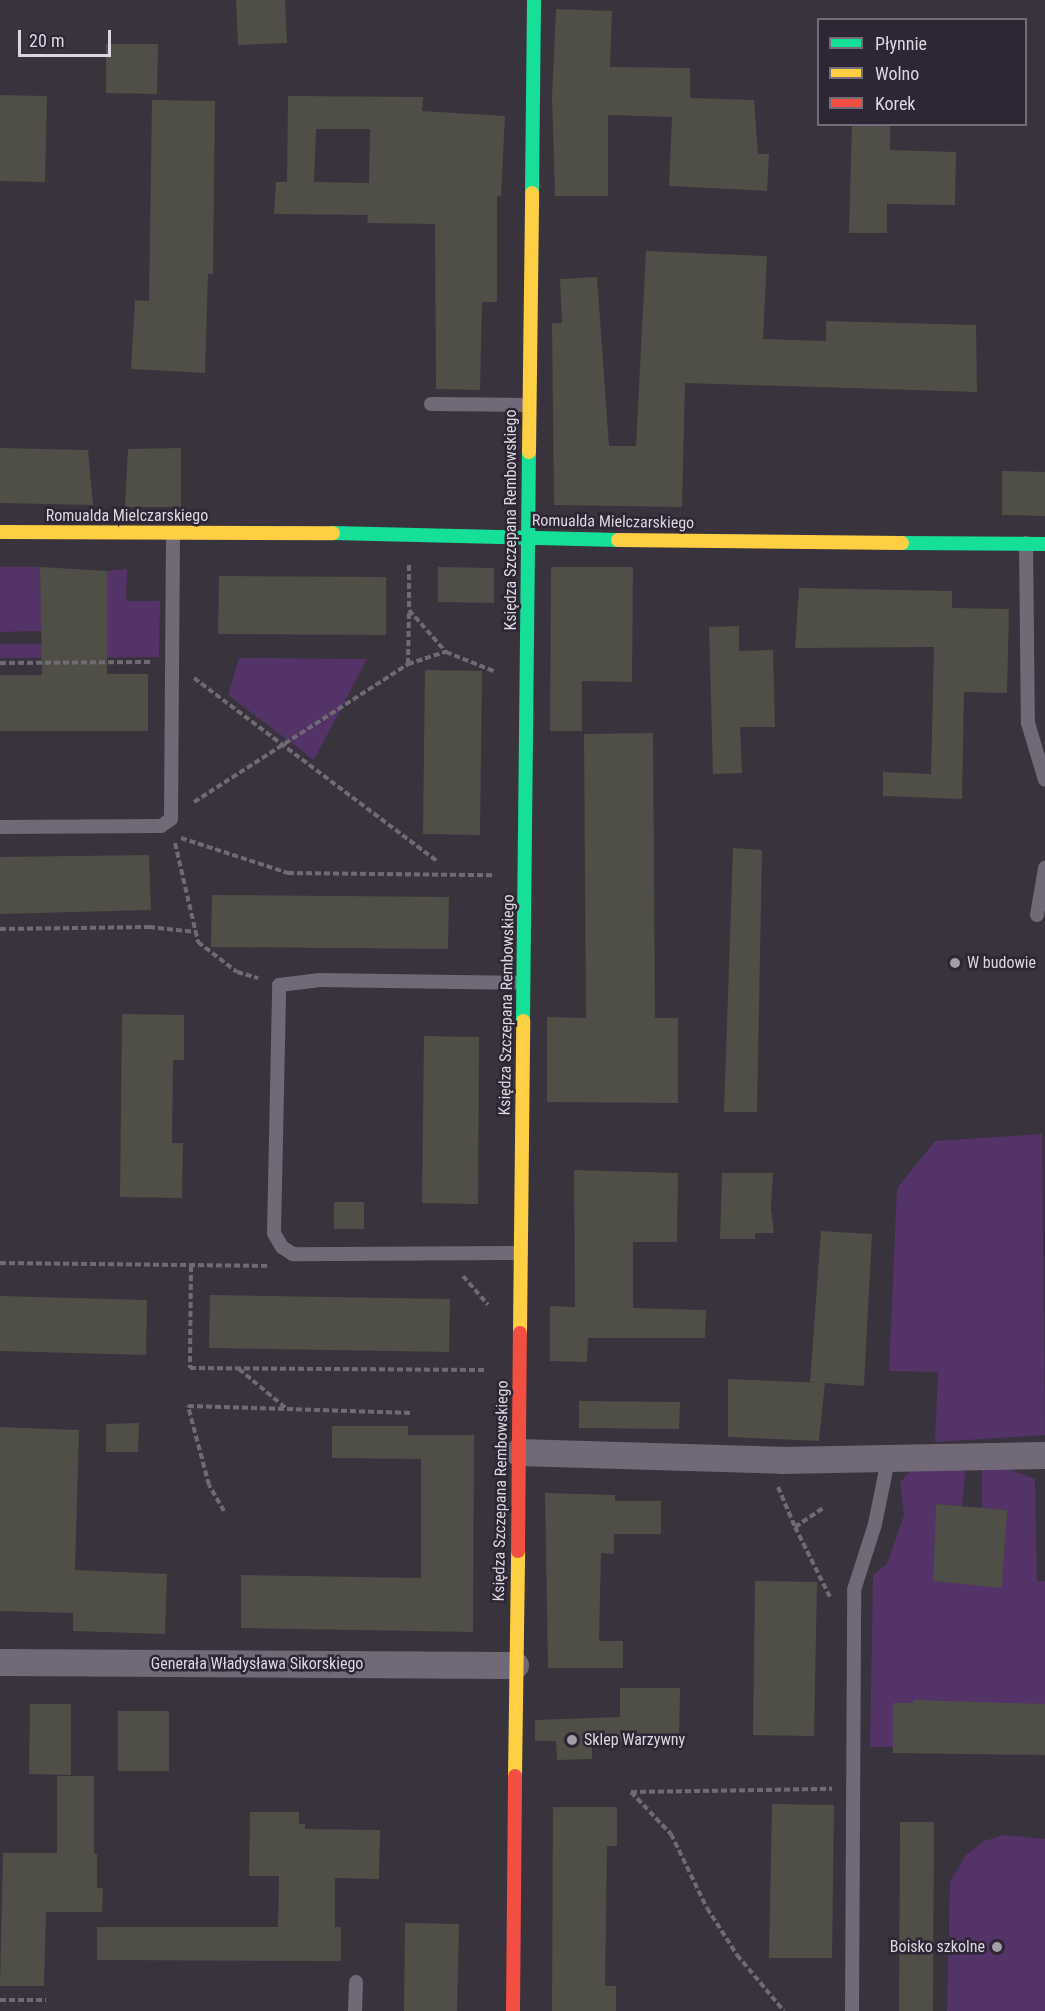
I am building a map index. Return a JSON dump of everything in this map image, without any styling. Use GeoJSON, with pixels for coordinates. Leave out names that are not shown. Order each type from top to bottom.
{"type":"FeatureCollection","features":[{"type":"Feature","properties":{"kind":"street","name":"Księdza Szczepana Rembowskiego"},"geometry":{"type":"LineString","coordinates":[[513,2011],[514,1665],[523,983],[528,862],[527,405],[534,0]]}},
{"type":"Feature","properties":{"kind":"street","name":"Romualda Mielczarskiego"},"geometry":{"type":"LineString","coordinates":[[0,532],[173,532],[1045,544]]}},
{"type":"Feature","properties":{"kind":"street"},"geometry":{"type":"LineString","coordinates":[[518,1452],[781,1460],[888,1460],[1045,1455]]}},
{"type":"Feature","properties":{"kind":"street","name":"Generała Władysława Sikorskiego"},"geometry":{"type":"LineString","coordinates":[[0,1662],[514,1665]]}},
{"type":"Feature","properties":{"kind":"lane"},"geometry":{"type":"LineString","coordinates":[[432,404],[527,405]]}},
{"type":"Feature","properties":{"kind":"lane"},"geometry":{"type":"LineString","coordinates":[[0,827],[166,824],[174,810],[171,661],[173,532]]}},
{"type":"Feature","properties":{"kind":"lane"},"geometry":{"type":"LineString","coordinates":[[1026,543],[1028,723],[1045,780]]}},
{"type":"Feature","properties":{"kind":"lane"},"geometry":{"type":"LineString","coordinates":[[1037,915],[1045,868]]}},
{"type":"Feature","properties":{"kind":"lane"},"geometry":{"type":"LineString","coordinates":[[520,1253],[293,1254],[282,1247],[274,1233],[279,985],[318,980],[523,983]]}},
{"type":"Feature","properties":{"kind":"lane"},"geometry":{"type":"LineString","coordinates":[[852,2011],[854,1590],[875,1524],[888,1460]]}},
{"type":"Feature","properties":{"kind":"lane"},"geometry":{"type":"LineString","coordinates":[[356,1982],[356,2011]]}},
{"type":"Feature","properties":{"kind":"path"},"geometry":{"type":"LineString","coordinates":[[408,557],[408,664]]}},
{"type":"Feature","properties":{"kind":"path"},"geometry":{"type":"LineString","coordinates":[[409,610],[446,652],[502,675]]}},
{"type":"Feature","properties":{"kind":"path"},"geometry":{"type":"LineString","coordinates":[[187,806],[408,664],[446,652]]}},
{"type":"Feature","properties":{"kind":"path"},"geometry":{"type":"LineString","coordinates":[[0,663],[171,661],[285,744],[438,862]]}},
{"type":"Feature","properties":{"kind":"path"},"geometry":{"type":"LineString","coordinates":[[279,985],[237,972],[198,942],[173,836],[288,873],[501,875]]}},
{"type":"Feature","properties":{"kind":"path"},"geometry":{"type":"LineString","coordinates":[[0,929],[149,927],[196,932]]}},
{"type":"Feature","properties":{"kind":"path"},"geometry":{"type":"LineString","coordinates":[[0,1263],[191,1266],[190,1368],[500,1371]]}},
{"type":"Feature","properties":{"kind":"path"},"geometry":{"type":"LineString","coordinates":[[455,1266],[492,1310]]}},
{"type":"Feature","properties":{"kind":"path"},"geometry":{"type":"LineString","coordinates":[[238,1368],[287,1409]]}},
{"type":"Feature","properties":{"kind":"path"},"geometry":{"type":"LineString","coordinates":[[224,1511],[209,1485],[188,1406],[412,1413]]}},
{"type":"Feature","properties":{"kind":"path"},"geometry":{"type":"LineString","coordinates":[[781,1460],[778,1489],[833,1603]]}},
{"type":"Feature","properties":{"kind":"path"},"geometry":{"type":"LineString","coordinates":[[795,1527],[823,1508]]}},
{"type":"Feature","properties":{"kind":"path"},"geometry":{"type":"LineString","coordinates":[[784,2011],[737,1955],[707,1908],[671,1834],[630,1792],[845,1789]]}},
{"type":"Feature","properties":{"kind":"path"},"geometry":{"type":"LineString","coordinates":[[0,2000],[46,2000]]}},
{"type":"Feature","properties":{"kind":"shaded area"},"geometry":{"type":"Polygon","coordinates":[[[0,567],[40,567],[42,631],[0,632],[0,567]]]}},
{"type":"Feature","properties":{"kind":"shaded area"},"geometry":{"type":"Polygon","coordinates":[[[127,569],[126,601],[160,601],[159,657],[0,658],[0,644],[107,644],[107,571],[127,569]]]}},
{"type":"Feature","properties":{"kind":"shaded area"},"geometry":{"type":"Polygon","coordinates":[[[239,658],[367,659],[314,760],[228,695],[239,658]]]}},
{"type":"Feature","properties":{"kind":"shaded area"},"geometry":{"type":"Polygon","coordinates":[[[1042,1134],[1045,1435],[935,1442],[938,1372],[889,1371],[897,1188],[935,1141],[1042,1134]]]}},
{"type":"Feature","properties":{"kind":"shaded area"},"geometry":{"type":"Polygon","coordinates":[[[966,1465],[962,1506],[936,1504],[933,1581],[1002,1587],[1007,1510],[982,1508],[982,1467],[1002,1467],[1035,1479],[1037,1581],[1045,1581],[1045,1704],[894,1703],[893,1747],[870,1747],[873,1575],[887,1564],[904,1515],[900,1482],[916,1466],[966,1465]]]}},
{"type":"Feature","properties":{"kind":"shaded area","name":"Boisko szkolne"},"geometry":{"type":"Polygon","coordinates":[[[1004,1835],[1045,1839],[1045,2011],[947,2011],[950,1882],[966,1855],[984,1841],[1004,1835]]]}},
{"type":"Feature","properties":{"kind":"building"},"geometry":{"type":"Polygon","coordinates":[[[236,0],[285,0],[287,43],[238,45],[236,0]]]}},
{"type":"Feature","properties":{"kind":"building"},"geometry":{"type":"Polygon","coordinates":[[[556,9],[612,11],[610,67],[690,68],[690,98],[754,100],[758,154],[769,154],[767,191],[669,186],[672,117],[608,115],[608,196],[555,196],[552,96],[556,9]]]}},
{"type":"Feature","properties":{"kind":"building"},"geometry":{"type":"Polygon","coordinates":[[[106,44],[158,44],[157,94],[106,93],[106,44]]]}},
{"type":"Feature","properties":{"kind":"building"},"geometry":{"type":"Polygon","coordinates":[[[0,95],[47,96],[45,182],[0,181],[0,95]]]}},
{"type":"Feature","properties":{"kind":"building"},"geometry":{"type":"Polygon","coordinates":[[[288,96],[423,97],[422,111],[505,116],[501,196],[497,196],[497,302],[482,302],[480,390],[436,389],[435,224],[367,223],[368,215],[274,214],[276,182],[287,182],[288,96]],[[316,129],[314,182],[369,183],[370,129],[316,129]]]}},
{"type":"Feature","properties":{"kind":"building"},"geometry":{"type":"Polygon","coordinates":[[[152,100],[215,101],[213,274],[208,274],[205,373],[131,369],[135,300],[149,301],[152,100]]]}},
{"type":"Feature","properties":{"kind":"building"},"geometry":{"type":"Polygon","coordinates":[[[852,126],[890,126],[890,150],[956,152],[955,205],[887,204],[887,233],[849,233],[852,126]]]}},
{"type":"Feature","properties":{"kind":"building"},"geometry":{"type":"Polygon","coordinates":[[[646,251],[767,256],[763,339],[826,341],[826,321],[976,325],[977,392],[685,383],[682,507],[554,505],[552,323],[562,323],[560,279],[597,277],[609,446],[636,446],[646,251]]]}},
{"type":"Feature","properties":{"kind":"building"},"geometry":{"type":"Polygon","coordinates":[[[0,448],[88,450],[93,505],[0,503],[0,448]]]}},
{"type":"Feature","properties":{"kind":"building"},"geometry":{"type":"Polygon","coordinates":[[[181,448],[181,507],[125,507],[128,449],[181,448]]]}},
{"type":"Feature","properties":{"kind":"building"},"geometry":{"type":"Polygon","coordinates":[[[1002,471],[1045,472],[1045,516],[1002,515],[1002,471]]]}},
{"type":"Feature","properties":{"kind":"building"},"geometry":{"type":"Polygon","coordinates":[[[40,567],[107,571],[107,674],[148,674],[148,731],[0,731],[0,675],[42,675],[40,567]]]}},
{"type":"Feature","properties":{"kind":"building"},"geometry":{"type":"Polygon","coordinates":[[[438,567],[494,568],[494,603],[438,602],[438,567]]]}},
{"type":"Feature","properties":{"kind":"building"},"geometry":{"type":"Polygon","coordinates":[[[551,567],[633,567],[632,682],[582,681],[582,731],[550,731],[551,567]]]}},
{"type":"Feature","properties":{"kind":"building"},"geometry":{"type":"Polygon","coordinates":[[[219,576],[386,577],[386,635],[218,634],[219,576]]]}},
{"type":"Feature","properties":{"kind":"building"},"geometry":{"type":"Polygon","coordinates":[[[799,588],[952,591],[952,608],[1009,609],[1007,693],[964,692],[962,799],[883,796],[883,772],[931,774],[934,647],[795,648],[799,588]]]}},
{"type":"Feature","properties":{"kind":"building"},"geometry":{"type":"Polygon","coordinates":[[[739,626],[739,651],[773,650],[775,727],[740,727],[742,773],[713,774],[709,627],[739,626]]]}},
{"type":"Feature","properties":{"kind":"building"},"geometry":{"type":"Polygon","coordinates":[[[425,670],[482,671],[480,835],[423,834],[425,670]]]}},
{"type":"Feature","properties":{"kind":"building"},"geometry":{"type":"Polygon","coordinates":[[[653,733],[655,1018],[678,1018],[678,1103],[547,1102],[547,1017],[586,1018],[584,734],[653,733]]]}},
{"type":"Feature","properties":{"kind":"building"},"geometry":{"type":"Polygon","coordinates":[[[733,848],[762,850],[757,1112],[724,1112],[733,848]]]}},
{"type":"Feature","properties":{"kind":"building"},"geometry":{"type":"Polygon","coordinates":[[[149,855],[151,910],[0,914],[0,857],[149,855]]]}},
{"type":"Feature","properties":{"kind":"building"},"geometry":{"type":"Polygon","coordinates":[[[212,895],[449,897],[448,949],[211,947],[212,895]]]}},
{"type":"Feature","properties":{"kind":"building"},"geometry":{"type":"Polygon","coordinates":[[[122,1014],[184,1015],[184,1060],[173,1060],[172,1143],[183,1143],[182,1198],[120,1197],[122,1014]]]}},
{"type":"Feature","properties":{"kind":"building"},"geometry":{"type":"Polygon","coordinates":[[[424,1036],[479,1037],[478,1204],[422,1203],[424,1036]]]}},
{"type":"Feature","properties":{"kind":"building"},"geometry":{"type":"Polygon","coordinates":[[[574,1170],[678,1173],[677,1242],[633,1242],[633,1308],[706,1310],[705,1338],[588,1338],[587,1362],[550,1361],[550,1306],[575,1307],[574,1170]]]}},
{"type":"Feature","properties":{"kind":"building"},"geometry":{"type":"Polygon","coordinates":[[[722,1173],[773,1173],[771,1208],[774,1233],[755,1233],[755,1239],[720,1239],[722,1173]]]}},
{"type":"Feature","properties":{"kind":"building"},"geometry":{"type":"Polygon","coordinates":[[[334,1202],[364,1202],[364,1229],[334,1229],[334,1202]]]}},
{"type":"Feature","properties":{"kind":"building"},"geometry":{"type":"Polygon","coordinates":[[[821,1231],[872,1234],[864,1386],[825,1383],[819,1441],[728,1437],[728,1379],[824,1383],[810,1382],[821,1231]]]}},
{"type":"Feature","properties":{"kind":"building"},"geometry":{"type":"Polygon","coordinates":[[[210,1295],[450,1299],[449,1352],[209,1348],[210,1295]]]}},
{"type":"Feature","properties":{"kind":"building"},"geometry":{"type":"Polygon","coordinates":[[[0,1296],[147,1300],[146,1355],[0,1351],[0,1296]]]}},
{"type":"Feature","properties":{"kind":"building"},"geometry":{"type":"Polygon","coordinates":[[[579,1401],[680,1402],[679,1429],[579,1428],[579,1401]]]}},
{"type":"Feature","properties":{"kind":"building"},"geometry":{"type":"Polygon","coordinates":[[[139,1423],[138,1452],[106,1452],[106,1424],[139,1423]]]}},
{"type":"Feature","properties":{"kind":"building"},"geometry":{"type":"Polygon","coordinates":[[[332,1426],[408,1426],[408,1435],[474,1435],[473,1632],[241,1628],[241,1575],[421,1578],[421,1459],[332,1458],[332,1426]]]}},
{"type":"Feature","properties":{"kind":"building"},"geometry":{"type":"Polygon","coordinates":[[[0,1427],[79,1430],[75,1570],[167,1574],[165,1634],[73,1631],[73,1613],[0,1611],[0,1427]]]}},
{"type":"Feature","properties":{"kind":"building"},"geometry":{"type":"Polygon","coordinates":[[[545,1493],[615,1495],[615,1501],[661,1501],[661,1534],[614,1534],[614,1554],[601,1553],[599,1641],[623,1641],[623,1668],[548,1668],[545,1493]]]}},
{"type":"Feature","properties":{"kind":"building"},"geometry":{"type":"Polygon","coordinates":[[[936,1504],[1007,1510],[1002,1588],[933,1581],[936,1504]]]}},
{"type":"Feature","properties":{"kind":"building"},"geometry":{"type":"Polygon","coordinates":[[[755,1581],[817,1582],[814,1736],[753,1735],[755,1581]]]}},
{"type":"Feature","properties":{"kind":"building"},"geometry":{"type":"Polygon","coordinates":[[[620,1688],[680,1688],[679,1742],[592,1742],[592,1759],[557,1760],[556,1741],[535,1741],[535,1720],[620,1717],[620,1688]]]}},
{"type":"Feature","properties":{"kind":"building"},"geometry":{"type":"Polygon","coordinates":[[[914,1700],[1045,1704],[1045,1755],[893,1753],[893,1703],[913,1703],[914,1700]]]}},
{"type":"Feature","properties":{"kind":"building"},"geometry":{"type":"Polygon","coordinates":[[[30,1704],[71,1704],[71,1775],[29,1774],[30,1704]]]}},
{"type":"Feature","properties":{"kind":"building"},"geometry":{"type":"Polygon","coordinates":[[[118,1711],[169,1711],[169,1771],[118,1771],[118,1711]]]}},
{"type":"Feature","properties":{"kind":"building"},"geometry":{"type":"Polygon","coordinates":[[[57,1776],[94,1776],[94,1854],[97,1854],[97,1888],[103,1888],[102,1912],[46,1912],[44,1986],[0,1986],[3,1853],[57,1853],[57,1776]]]}},
{"type":"Feature","properties":{"kind":"building"},"geometry":{"type":"Polygon","coordinates":[[[772,1804],[834,1805],[832,1958],[769,1958],[772,1804]]]}},
{"type":"Feature","properties":{"kind":"building"},"geometry":{"type":"Polygon","coordinates":[[[553,1807],[617,1807],[617,1846],[607,1846],[605,1986],[616,1986],[616,2011],[552,2011],[553,1807]]]}},
{"type":"Feature","properties":{"kind":"building"},"geometry":{"type":"Polygon","coordinates":[[[250,1812],[299,1812],[299,1824],[305,1824],[305,1829],[380,1830],[379,1879],[335,1878],[335,1927],[341,1927],[341,1961],[97,1960],[97,1927],[278,1927],[279,1876],[249,1876],[250,1812]]]}},
{"type":"Feature","properties":{"kind":"building"},"geometry":{"type":"Polygon","coordinates":[[[900,1822],[934,1822],[933,2011],[899,2011],[900,1822]]]}},
{"type":"Feature","properties":{"kind":"building"},"geometry":{"type":"Polygon","coordinates":[[[405,1923],[459,1924],[457,2011],[404,2011],[405,1923]]]}},
{"type":"Feature","properties":{"kind":"traffic: fast"},"geometry":{"type":"LineString","coordinates":[[532,193],[534,0]]}},
{"type":"Feature","properties":{"kind":"traffic: fast"},"geometry":{"type":"LineString","coordinates":[[523,1021],[529,452]]}},
{"type":"Feature","properties":{"kind":"traffic: fast"},"geometry":{"type":"LineString","coordinates":[[333,533],[618,540]]}},
{"type":"Feature","properties":{"kind":"traffic: fast"},"geometry":{"type":"LineString","coordinates":[[902,543],[1045,544]]}},
{"type":"Feature","properties":{"kind":"traffic: slow"},"geometry":{"type":"LineString","coordinates":[[529,452],[532,193]]}},
{"type":"Feature","properties":{"kind":"traffic: slow"},"geometry":{"type":"LineString","coordinates":[[0,532],[333,533]]}},
{"type":"Feature","properties":{"kind":"traffic: slow"},"geometry":{"type":"LineString","coordinates":[[618,540],[902,543]]}},
{"type":"Feature","properties":{"kind":"traffic: slow"},"geometry":{"type":"LineString","coordinates":[[520,1333],[523,1021]]}},
{"type":"Feature","properties":{"kind":"traffic: slow"},"geometry":{"type":"LineString","coordinates":[[515,1776],[518,1551]]}},
{"type":"Feature","properties":{"kind":"traffic: jam"},"geometry":{"type":"LineString","coordinates":[[518,1551],[520,1333]]}},
{"type":"Feature","properties":{"kind":"traffic: jam"},"geometry":{"type":"LineString","coordinates":[[513,2011],[515,1776]]}},
{"type":"Feature","properties":{"kind":"place","name":"W budowie"},"geometry":{"type":"Point","coordinates":[955,963]}},
{"type":"Feature","properties":{"kind":"place","name":"Sklep Warzywny"},"geometry":{"type":"Point","coordinates":[572,1740]}},
{"type":"Feature","properties":{"kind":"place","name":"Boisko szkolne"},"geometry":{"type":"Point","coordinates":[997,1947]}}]}
